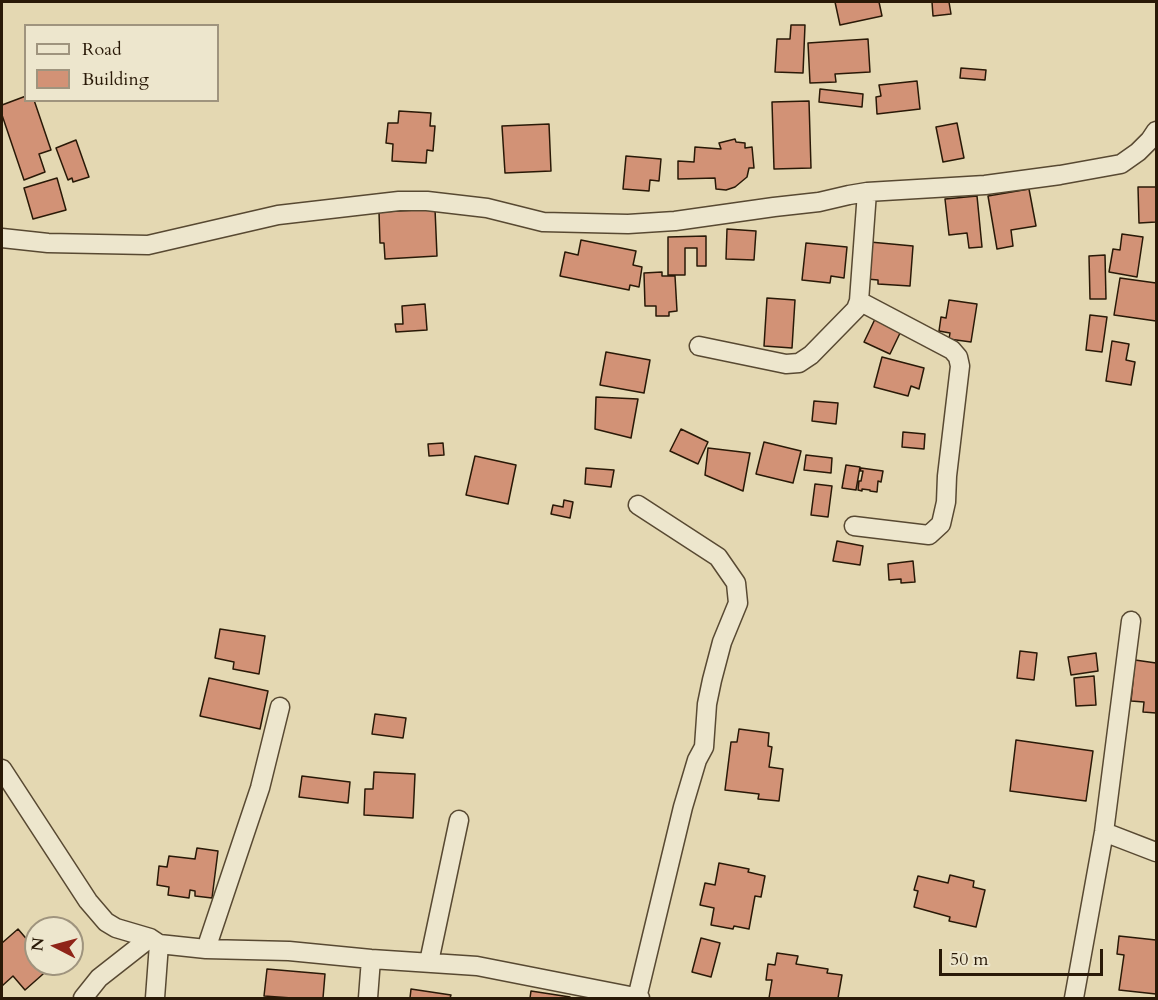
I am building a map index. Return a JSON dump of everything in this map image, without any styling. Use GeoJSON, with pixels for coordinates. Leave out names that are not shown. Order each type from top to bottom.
{"type":"FeatureCollection","features":[{"type":"Feature","properties":{"kind":"street"},"geometry":{"type":"LineString","coordinates":[[2,238],[48,243],[148,245],[278,215],[399,201],[426,201],[487,208],[543,222],[628,224],[675,221],[819,202],[867,192],[985,185],[1120,164],[1138,152],[1156,131]]}},
{"type":"Feature","properties":{"kind":"street"},"geometry":{"type":"LineString","coordinates":[[699,346],[786,364],[799,363],[811,355],[856,309],[867,192]]}},
{"type":"Feature","properties":{"kind":"street"},"geometry":{"type":"LineString","coordinates":[[854,526],[928,535],[940,525],[946,501],[960,366],[958,357],[952,350],[858,302]]}},
{"type":"Feature","properties":{"kind":"street"},"geometry":{"type":"LineString","coordinates":[[2,769],[88,901],[106,922],[116,928],[154,941],[206,948],[289,951],[477,966],[638,998],[682,807],[697,760],[704,747],[707,704],[712,680],[722,642],[738,603],[736,583],[718,556],[638,505]]}},
{"type":"Feature","properties":{"kind":"street"},"geometry":{"type":"LineString","coordinates":[[1074,999],[1104,832],[1131,621]]}},
{"type":"Feature","properties":{"kind":"street"},"geometry":{"type":"LineString","coordinates":[[206,948],[260,788],[280,708]]}},
{"type":"Feature","properties":{"kind":"street"},"geometry":{"type":"LineString","coordinates":[[429,962],[459,820]]}},
{"type":"Feature","properties":{"kind":"street"},"geometry":{"type":"LineString","coordinates":[[1104,832],[1156,852]]}},
{"type":"Feature","properties":{"kind":"street"},"geometry":{"type":"LineString","coordinates":[[82,999],[99,978],[154,941]]}},
{"type":"Feature","properties":{"kind":"street"},"geometry":{"type":"LineString","coordinates":[[154,941],[155,999]]}},
{"type":"Feature","properties":{"kind":"street"},"geometry":{"type":"LineString","coordinates":[[368,999],[371,959]]}},
{"type":"Feature","properties":{"kind":"building"},"geometry":{"type":"Polygon","coordinates":[[[835,2],[879,2],[882,16],[840,25],[835,2]]]}},
{"type":"Feature","properties":{"kind":"building"},"geometry":{"type":"Polygon","coordinates":[[[932,2],[949,2],[951,14],[933,16],[932,2]]]}},
{"type":"Feature","properties":{"kind":"building"},"geometry":{"type":"Polygon","coordinates":[[[791,25],[805,25],[803,73],[775,72],[777,39],[790,39],[791,25]]]}},
{"type":"Feature","properties":{"kind":"building"},"geometry":{"type":"Polygon","coordinates":[[[868,39],[870,72],[835,74],[836,82],[810,83],[808,43],[868,39]]]}},
{"type":"Feature","properties":{"kind":"building"},"geometry":{"type":"Polygon","coordinates":[[[961,68],[986,70],[985,80],[960,78],[961,68]]]}},
{"type":"Feature","properties":{"kind":"building"},"geometry":{"type":"Polygon","coordinates":[[[917,81],[920,109],[877,114],[876,97],[881,96],[879,85],[917,81]]]}},
{"type":"Feature","properties":{"kind":"building"},"geometry":{"type":"Polygon","coordinates":[[[820,89],[863,94],[862,107],[819,102],[820,89]]]}},
{"type":"Feature","properties":{"kind":"building"},"geometry":{"type":"Polygon","coordinates":[[[24,97],[24,102],[35,102],[51,150],[39,154],[45,172],[24,180],[2,115],[2,105],[24,97]]]}},
{"type":"Feature","properties":{"kind":"building"},"geometry":{"type":"Polygon","coordinates":[[[809,101],[811,168],[774,169],[772,102],[809,101]]]}},
{"type":"Feature","properties":{"kind":"building"},"geometry":{"type":"Polygon","coordinates":[[[399,111],[431,113],[430,126],[435,126],[433,151],[427,150],[426,163],[392,161],[393,144],[386,143],[388,123],[398,123],[399,111]]]}},
{"type":"Feature","properties":{"kind":"building"},"geometry":{"type":"Polygon","coordinates":[[[957,123],[964,158],[943,162],[936,127],[957,123]]]}},
{"type":"Feature","properties":{"kind":"building"},"geometry":{"type":"Polygon","coordinates":[[[549,124],[551,171],[505,173],[502,126],[549,124]]]}},
{"type":"Feature","properties":{"kind":"building"},"geometry":{"type":"Polygon","coordinates":[[[735,139],[736,142],[745,143],[745,148],[752,147],[754,168],[749,168],[747,177],[735,187],[726,190],[716,189],[715,178],[678,179],[678,161],[694,162],[695,147],[721,149],[719,143],[735,139]]]}},
{"type":"Feature","properties":{"kind":"building"},"geometry":{"type":"Polygon","coordinates":[[[76,140],[89,177],[73,182],[72,178],[68,180],[56,148],[76,140]]]}},
{"type":"Feature","properties":{"kind":"building"},"geometry":{"type":"Polygon","coordinates":[[[626,156],[661,159],[659,181],[650,180],[649,191],[623,189],[626,156]]]}},
{"type":"Feature","properties":{"kind":"building"},"geometry":{"type":"Polygon","coordinates":[[[57,178],[66,210],[33,219],[24,188],[57,178]]]}},
{"type":"Feature","properties":{"kind":"building"},"geometry":{"type":"Polygon","coordinates":[[[1138,187],[1156,187],[1156,222],[1139,223],[1138,187]]]}},
{"type":"Feature","properties":{"kind":"building"},"geometry":{"type":"Polygon","coordinates":[[[1029,189],[1036,226],[1011,230],[1013,246],[997,249],[988,196],[1029,189]]]}},
{"type":"Feature","properties":{"kind":"building"},"geometry":{"type":"Polygon","coordinates":[[[977,196],[982,247],[969,248],[967,233],[949,235],[945,199],[977,196]]]}},
{"type":"Feature","properties":{"kind":"building"},"geometry":{"type":"Polygon","coordinates":[[[435,209],[437,256],[385,259],[384,243],[380,243],[379,212],[435,209]]]}},
{"type":"Feature","properties":{"kind":"building"},"geometry":{"type":"Polygon","coordinates":[[[727,229],[756,231],[754,260],[726,259],[727,229]]]}},
{"type":"Feature","properties":{"kind":"building"},"geometry":{"type":"Polygon","coordinates":[[[1122,234],[1143,237],[1137,277],[1109,272],[1113,249],[1120,250],[1122,234]]]}},
{"type":"Feature","properties":{"kind":"building"},"geometry":{"type":"Polygon","coordinates":[[[706,236],[706,266],[697,266],[697,248],[685,248],[685,275],[668,275],[668,237],[706,236]]]}},
{"type":"Feature","properties":{"kind":"building"},"geometry":{"type":"Polygon","coordinates":[[[581,240],[636,251],[633,265],[642,267],[639,287],[630,285],[629,290],[560,276],[565,252],[578,255],[581,240]]]}},
{"type":"Feature","properties":{"kind":"building"},"geometry":{"type":"Polygon","coordinates":[[[870,242],[913,246],[910,286],[878,284],[878,280],[867,279],[870,242]]]}},
{"type":"Feature","properties":{"kind":"building"},"geometry":{"type":"Polygon","coordinates":[[[806,243],[847,247],[844,278],[831,276],[830,283],[802,280],[806,243]]]}},
{"type":"Feature","properties":{"kind":"building"},"geometry":{"type":"Polygon","coordinates":[[[1105,255],[1106,299],[1090,299],[1089,256],[1105,255]]]}},
{"type":"Feature","properties":{"kind":"building"},"geometry":{"type":"Polygon","coordinates":[[[662,272],[662,276],[675,276],[677,311],[669,312],[669,316],[656,316],[656,306],[645,306],[644,273],[662,272]]]}},
{"type":"Feature","properties":{"kind":"building"},"geometry":{"type":"Polygon","coordinates":[[[1120,278],[1156,283],[1156,321],[1114,315],[1120,278]]]}},
{"type":"Feature","properties":{"kind":"building"},"geometry":{"type":"Polygon","coordinates":[[[767,298],[795,300],[792,348],[764,346],[767,298]]]}},
{"type":"Feature","properties":{"kind":"building"},"geometry":{"type":"Polygon","coordinates":[[[949,300],[977,304],[971,342],[949,339],[950,333],[939,331],[941,317],[946,318],[949,300]]]}},
{"type":"Feature","properties":{"kind":"building"},"geometry":{"type":"Polygon","coordinates":[[[425,304],[427,330],[396,332],[395,324],[403,324],[402,306],[425,304]]]}},
{"type":"Feature","properties":{"kind":"building"},"geometry":{"type":"Polygon","coordinates":[[[1090,315],[1107,317],[1102,352],[1086,350],[1090,315]]]}},
{"type":"Feature","properties":{"kind":"building"},"geometry":{"type":"Polygon","coordinates":[[[876,317],[902,329],[890,354],[864,342],[876,317]]]}},
{"type":"Feature","properties":{"kind":"building"},"geometry":{"type":"Polygon","coordinates":[[[1112,341],[1129,344],[1126,360],[1135,362],[1131,385],[1106,381],[1112,341]]]}},
{"type":"Feature","properties":{"kind":"building"},"geometry":{"type":"Polygon","coordinates":[[[606,352],[650,360],[644,393],[600,385],[606,352]]]}},
{"type":"Feature","properties":{"kind":"building"},"geometry":{"type":"Polygon","coordinates":[[[882,357],[924,368],[919,389],[911,386],[908,396],[874,387],[882,357]]]}},
{"type":"Feature","properties":{"kind":"building"},"geometry":{"type":"Polygon","coordinates":[[[596,397],[638,399],[631,438],[595,429],[596,397]]]}},
{"type":"Feature","properties":{"kind":"building"},"geometry":{"type":"Polygon","coordinates":[[[814,401],[838,403],[836,424],[812,421],[814,401]]]}},
{"type":"Feature","properties":{"kind":"building"},"geometry":{"type":"Polygon","coordinates":[[[681,429],[708,442],[698,464],[670,451],[681,429]]]}},
{"type":"Feature","properties":{"kind":"building"},"geometry":{"type":"Polygon","coordinates":[[[903,432],[925,434],[924,449],[902,447],[903,432]]]}},
{"type":"Feature","properties":{"kind":"building"},"geometry":{"type":"Polygon","coordinates":[[[764,442],[801,451],[793,483],[756,474],[764,442]]]}},
{"type":"Feature","properties":{"kind":"building"},"geometry":{"type":"Polygon","coordinates":[[[443,443],[444,455],[429,456],[428,444],[443,443]]]}},
{"type":"Feature","properties":{"kind":"building"},"geometry":{"type":"Polygon","coordinates":[[[708,448],[750,453],[743,491],[705,475],[708,448]]]}},
{"type":"Feature","properties":{"kind":"building"},"geometry":{"type":"Polygon","coordinates":[[[806,455],[832,458],[831,473],[804,470],[806,455]]]}},
{"type":"Feature","properties":{"kind":"building"},"geometry":{"type":"Polygon","coordinates":[[[475,456],[516,465],[508,504],[466,495],[475,456]]]}},
{"type":"Feature","properties":{"kind":"building"},"geometry":{"type":"Polygon","coordinates":[[[846,465],[860,467],[856,490],[842,488],[846,465]]]}},
{"type":"Feature","properties":{"kind":"building"},"geometry":{"type":"Polygon","coordinates":[[[586,468],[614,470],[611,487],[585,484],[586,468]]]}},
{"type":"Feature","properties":{"kind":"building"},"geometry":{"type":"Polygon","coordinates":[[[861,468],[883,471],[881,482],[878,481],[877,492],[858,490],[863,471],[860,471],[861,468]]]}},
{"type":"Feature","properties":{"kind":"building"},"geometry":{"type":"Polygon","coordinates":[[[815,484],[832,486],[828,517],[811,515],[815,484]]]}},
{"type":"Feature","properties":{"kind":"building"},"geometry":{"type":"Polygon","coordinates":[[[564,500],[573,502],[570,518],[551,514],[553,505],[563,507],[564,500]]]}},
{"type":"Feature","properties":{"kind":"building"},"geometry":{"type":"Polygon","coordinates":[[[837,541],[863,546],[860,565],[833,561],[837,541]]]}},
{"type":"Feature","properties":{"kind":"building"},"geometry":{"type":"Polygon","coordinates":[[[913,561],[915,582],[901,583],[901,579],[889,580],[888,564],[913,561]]]}},
{"type":"Feature","properties":{"kind":"building"},"geometry":{"type":"Polygon","coordinates":[[[220,629],[265,636],[259,674],[233,669],[234,662],[215,658],[220,629]]]}},
{"type":"Feature","properties":{"kind":"building"},"geometry":{"type":"Polygon","coordinates":[[[1020,651],[1037,653],[1034,680],[1017,678],[1020,651]]]}},
{"type":"Feature","properties":{"kind":"building"},"geometry":{"type":"Polygon","coordinates":[[[1096,653],[1098,671],[1071,675],[1068,657],[1096,653]]]}},
{"type":"Feature","properties":{"kind":"building"},"geometry":{"type":"Polygon","coordinates":[[[1135,660],[1156,663],[1156,713],[1143,712],[1144,702],[1131,701],[1135,660]]]}},
{"type":"Feature","properties":{"kind":"building"},"geometry":{"type":"Polygon","coordinates":[[[1094,676],[1096,705],[1076,706],[1074,678],[1094,676]]]}},
{"type":"Feature","properties":{"kind":"building"},"geometry":{"type":"Polygon","coordinates":[[[209,678],[268,691],[260,729],[200,716],[209,678]]]}},
{"type":"Feature","properties":{"kind":"building"},"geometry":{"type":"Polygon","coordinates":[[[375,714],[406,718],[403,738],[372,734],[375,714]]]}},
{"type":"Feature","properties":{"kind":"building"},"geometry":{"type":"Polygon","coordinates":[[[739,729],[769,733],[768,746],[772,747],[769,767],[783,769],[779,801],[758,799],[759,794],[725,790],[731,742],[737,742],[739,729]]]}},
{"type":"Feature","properties":{"kind":"building"},"geometry":{"type":"Polygon","coordinates":[[[1016,740],[1093,751],[1086,801],[1010,791],[1016,740]]]}},
{"type":"Feature","properties":{"kind":"building"},"geometry":{"type":"Polygon","coordinates":[[[374,772],[415,774],[413,818],[364,815],[365,789],[373,789],[374,772]]]}},
{"type":"Feature","properties":{"kind":"building"},"geometry":{"type":"Polygon","coordinates":[[[302,776],[350,782],[348,803],[299,797],[302,776]]]}},
{"type":"Feature","properties":{"kind":"building"},"geometry":{"type":"Polygon","coordinates":[[[197,848],[218,851],[212,898],[195,896],[195,891],[190,890],[189,898],[168,895],[169,887],[157,885],[159,866],[167,867],[169,856],[195,859],[197,848]]]}},
{"type":"Feature","properties":{"kind":"building"},"geometry":{"type":"Polygon","coordinates":[[[719,863],[749,869],[748,872],[765,876],[761,897],[755,896],[749,929],[711,925],[714,908],[700,905],[705,883],[715,885],[719,863]]]}},
{"type":"Feature","properties":{"kind":"building"},"geometry":{"type":"Polygon","coordinates":[[[950,875],[974,881],[973,887],[985,890],[976,927],[949,921],[950,917],[914,907],[918,891],[914,890],[918,876],[948,883],[950,875]]]}},
{"type":"Feature","properties":{"kind":"building"},"geometry":{"type":"Polygon","coordinates":[[[18,929],[24,936],[24,976],[41,976],[25,990],[13,976],[2,986],[2,943],[18,929]]]}},
{"type":"Feature","properties":{"kind":"building"},"geometry":{"type":"Polygon","coordinates":[[[1119,936],[1156,940],[1156,994],[1119,990],[1124,955],[1117,954],[1119,936]]]}},
{"type":"Feature","properties":{"kind":"building"},"geometry":{"type":"Polygon","coordinates":[[[701,938],[720,943],[711,977],[692,972],[701,938]]]}},
{"type":"Feature","properties":{"kind":"building"},"geometry":{"type":"Polygon","coordinates":[[[777,953],[798,956],[796,964],[828,969],[827,973],[842,975],[838,998],[769,998],[772,980],[766,980],[768,964],[775,965],[777,953]]]}},
{"type":"Feature","properties":{"kind":"building"},"geometry":{"type":"Polygon","coordinates":[[[267,969],[325,974],[323,998],[264,996],[267,969]]]}},
{"type":"Feature","properties":{"kind":"building"},"geometry":{"type":"Polygon","coordinates":[[[411,989],[451,995],[450,998],[410,998],[411,989]]]}},
{"type":"Feature","properties":{"kind":"building"},"geometry":{"type":"Polygon","coordinates":[[[531,991],[570,997],[570,998],[530,998],[531,991]]]}}]}
